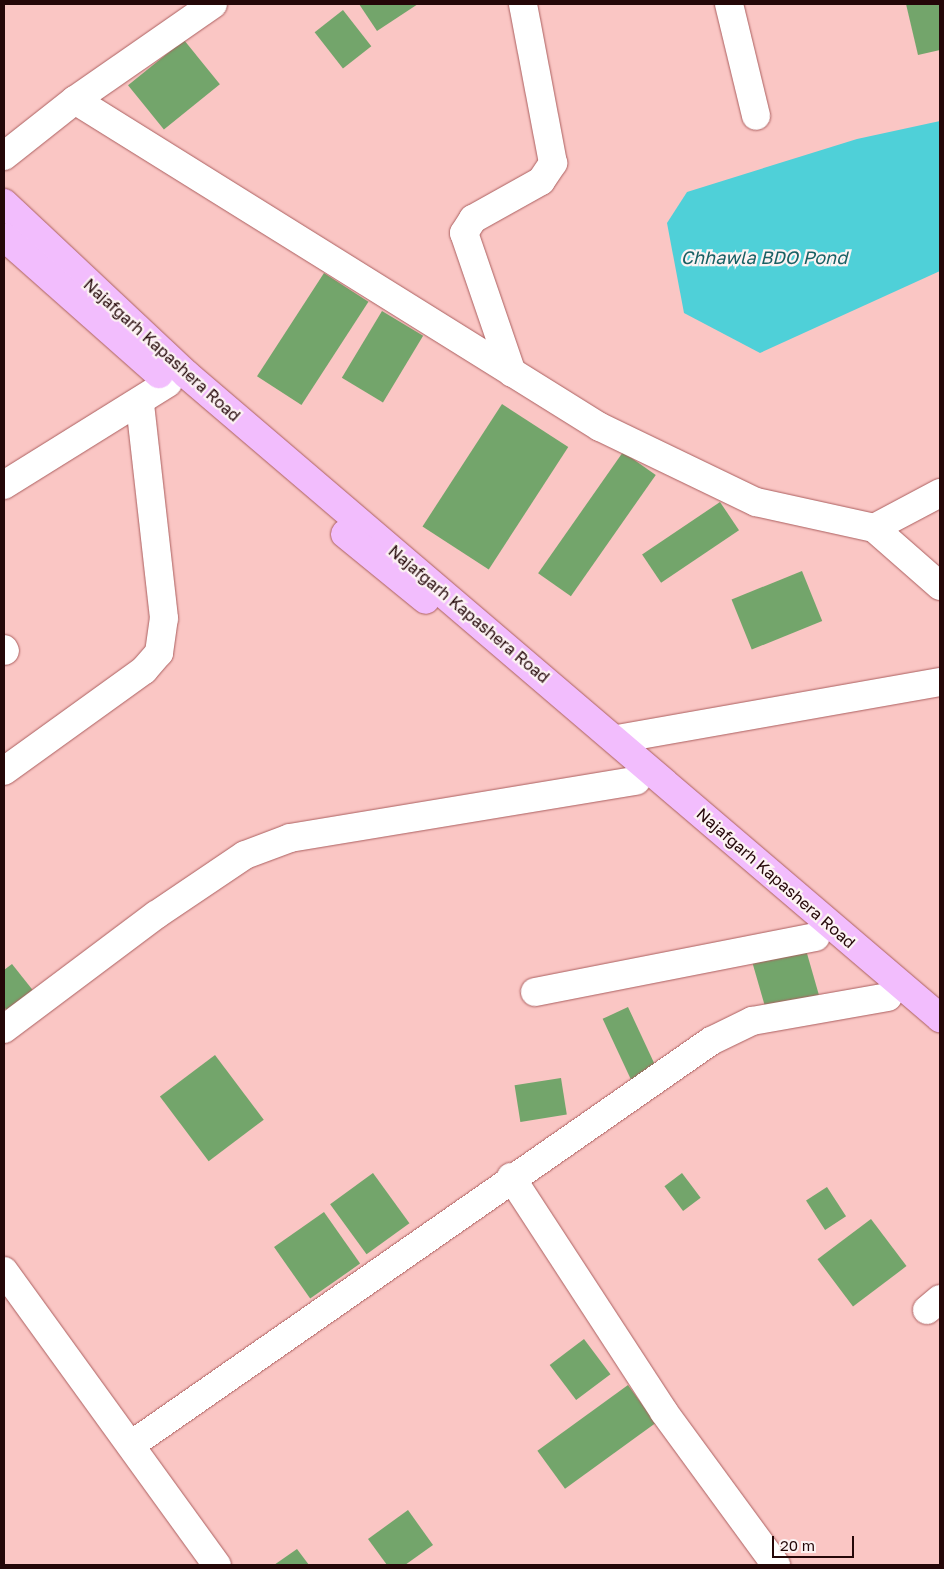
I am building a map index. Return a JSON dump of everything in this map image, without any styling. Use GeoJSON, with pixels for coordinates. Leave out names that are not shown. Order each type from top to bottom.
{"type":"FeatureCollection","features":[{"type":"Feature","properties":{"kind":"main road","name":"Najafgarh Kapashera Road"},"geometry":{"type":"LineString","coordinates":[[4,203],[186,374],[617,740],[940,1018]]}},
{"type":"Feature","properties":{"kind":"main road"},"geometry":{"type":"LineString","coordinates":[[4,237],[168,383],[388,571],[468,631],[636,781],[940,1040]]}},
{"type":"Feature","properties":{"kind":"street"},"geometry":{"type":"LineString","coordinates":[[4,156],[75,100],[213,4]]}},
{"type":"Feature","properties":{"kind":"street"},"geometry":{"type":"LineString","coordinates":[[512,373],[464,233],[473,219],[541,181],[553,163],[523,4]]}},
{"type":"Feature","properties":{"kind":"street"},"geometry":{"type":"LineString","coordinates":[[729,4],[756,116]]}},
{"type":"Feature","properties":{"kind":"street"},"geometry":{"type":"LineString","coordinates":[[75,100],[600,427],[715,485],[756,502],[874,528],[940,586]]}},
{"type":"Feature","properties":{"kind":"street"},"geometry":{"type":"LineString","coordinates":[[4,486],[140,404],[168,383]]}},
{"type":"Feature","properties":{"kind":"street"},"geometry":{"type":"LineString","coordinates":[[4,771],[144,670],[159,654],[164,618],[140,404]]}},
{"type":"Feature","properties":{"kind":"street"},"geometry":{"type":"LineString","coordinates":[[874,528],[940,493]]}},
{"type":"Feature","properties":{"kind":"street"},"geometry":{"type":"LineString","coordinates":[[617,740],[940,682]]}},
{"type":"Feature","properties":{"kind":"street"},"geometry":{"type":"LineString","coordinates":[[4,1029],[156,915],[244,855],[290,838],[636,781]]}},
{"type":"Feature","properties":{"kind":"street"},"geometry":{"type":"LineString","coordinates":[[535,992],[816,936]]}},
{"type":"Feature","properties":{"kind":"street"},"geometry":{"type":"LineString","coordinates":[[131,1445],[511,1177],[734,1028],[752,1021],[888,997]]}},
{"type":"Feature","properties":{"kind":"street"},"geometry":{"type":"LineString","coordinates":[[511,1177],[664,1412],[776,1565]]}},
{"type":"Feature","properties":{"kind":"street"},"geometry":{"type":"LineString","coordinates":[[4,1271],[217,1565]]}},
{"type":"Feature","properties":{"kind":"water","name":"Chhawla BDO Pond"},"geometry":{"type":"Polygon","coordinates":[[[940,121],[940,271],[760,353],[684,313],[667,223],[687,192],[857,139],[940,121]]]}},
{"type":"Feature","properties":{"kind":"building"},"geometry":{"type":"Polygon","coordinates":[[[359,4],[418,4],[377,31],[359,4]]]}},
{"type":"Feature","properties":{"kind":"building"},"geometry":{"type":"Polygon","coordinates":[[[906,4],[940,4],[940,50],[918,55],[906,4]]]}},
{"type":"Feature","properties":{"kind":"building"},"geometry":{"type":"Polygon","coordinates":[[[343,10],[371,46],[343,68],[315,32],[343,10]]]}},
{"type":"Feature","properties":{"kind":"building"},"geometry":{"type":"Polygon","coordinates":[[[184,40],[220,84],[164,130],[128,85],[184,40]]]}},
{"type":"Feature","properties":{"kind":"building"},"geometry":{"type":"Polygon","coordinates":[[[324,273],[368,302],[301,405],[257,376],[324,273]]]}},
{"type":"Feature","properties":{"kind":"building"},"geometry":{"type":"Polygon","coordinates":[[[382,311],[423,336],[383,403],[342,378],[382,311]]]}},
{"type":"Feature","properties":{"kind":"building"},"geometry":{"type":"Polygon","coordinates":[[[502,404],[568,447],[489,569],[422,526],[502,404]]]}},
{"type":"Feature","properties":{"kind":"building"},"geometry":{"type":"Polygon","coordinates":[[[623,452],[656,475],[571,596],[538,573],[623,452]]]}},
{"type":"Feature","properties":{"kind":"building"},"geometry":{"type":"Polygon","coordinates":[[[720,502],[739,530],[661,583],[642,555],[720,502]]]}},
{"type":"Feature","properties":{"kind":"building"},"geometry":{"type":"Polygon","coordinates":[[[802,571],[822,621],[752,650],[732,599],[802,571]]]}},
{"type":"Feature","properties":{"kind":"building"},"geometry":{"type":"Polygon","coordinates":[[[804,943],[821,1003],[768,1018],[751,958],[804,943]]]}},
{"type":"Feature","properties":{"kind":"building"},"geometry":{"type":"Polygon","coordinates":[[[12,964],[39,998],[13,1018],[4,1007],[4,970],[12,964]]]}},
{"type":"Feature","properties":{"kind":"building"},"geometry":{"type":"Polygon","coordinates":[[[628,1007],[658,1070],[632,1082],[603,1019],[628,1007]]]}},
{"type":"Feature","properties":{"kind":"building"},"geometry":{"type":"Polygon","coordinates":[[[215,1055],[264,1120],[209,1161],[160,1097],[215,1055]]]}},
{"type":"Feature","properties":{"kind":"building"},"geometry":{"type":"Polygon","coordinates":[[[561,1078],[567,1115],[520,1122],[515,1085],[561,1078]]]}},
{"type":"Feature","properties":{"kind":"building"},"geometry":{"type":"Polygon","coordinates":[[[373,1173],[409,1223],[367,1254],[330,1204],[373,1173]]]}},
{"type":"Feature","properties":{"kind":"building"},"geometry":{"type":"Polygon","coordinates":[[[682,1173],[701,1198],[683,1211],[664,1186],[682,1173]]]}},
{"type":"Feature","properties":{"kind":"building"},"geometry":{"type":"Polygon","coordinates":[[[827,1187],[846,1216],[825,1230],[806,1201],[827,1187]]]}},
{"type":"Feature","properties":{"kind":"building"},"geometry":{"type":"Polygon","coordinates":[[[324,1212],[360,1264],[310,1299],[274,1247],[324,1212]]]}},
{"type":"Feature","properties":{"kind":"building"},"geometry":{"type":"Polygon","coordinates":[[[871,1219],[907,1266],[853,1306],[817,1259],[871,1219]]]}},
{"type":"Feature","properties":{"kind":"building"},"geometry":{"type":"Polygon","coordinates":[[[584,1339],[610,1374],[576,1400],[550,1365],[584,1339]]]}},
{"type":"Feature","properties":{"kind":"building"},"geometry":{"type":"Polygon","coordinates":[[[628,1385],[656,1423],[565,1489],[537,1451],[628,1385]]]}},
{"type":"Feature","properties":{"kind":"building"},"geometry":{"type":"Polygon","coordinates":[[[408,1510],[433,1545],[405,1565],[387,1565],[368,1539],[408,1510]]]}},
{"type":"Feature","properties":{"kind":"building"},"geometry":{"type":"Polygon","coordinates":[[[297,1549],[309,1565],[274,1565],[297,1549]]]}}]}
